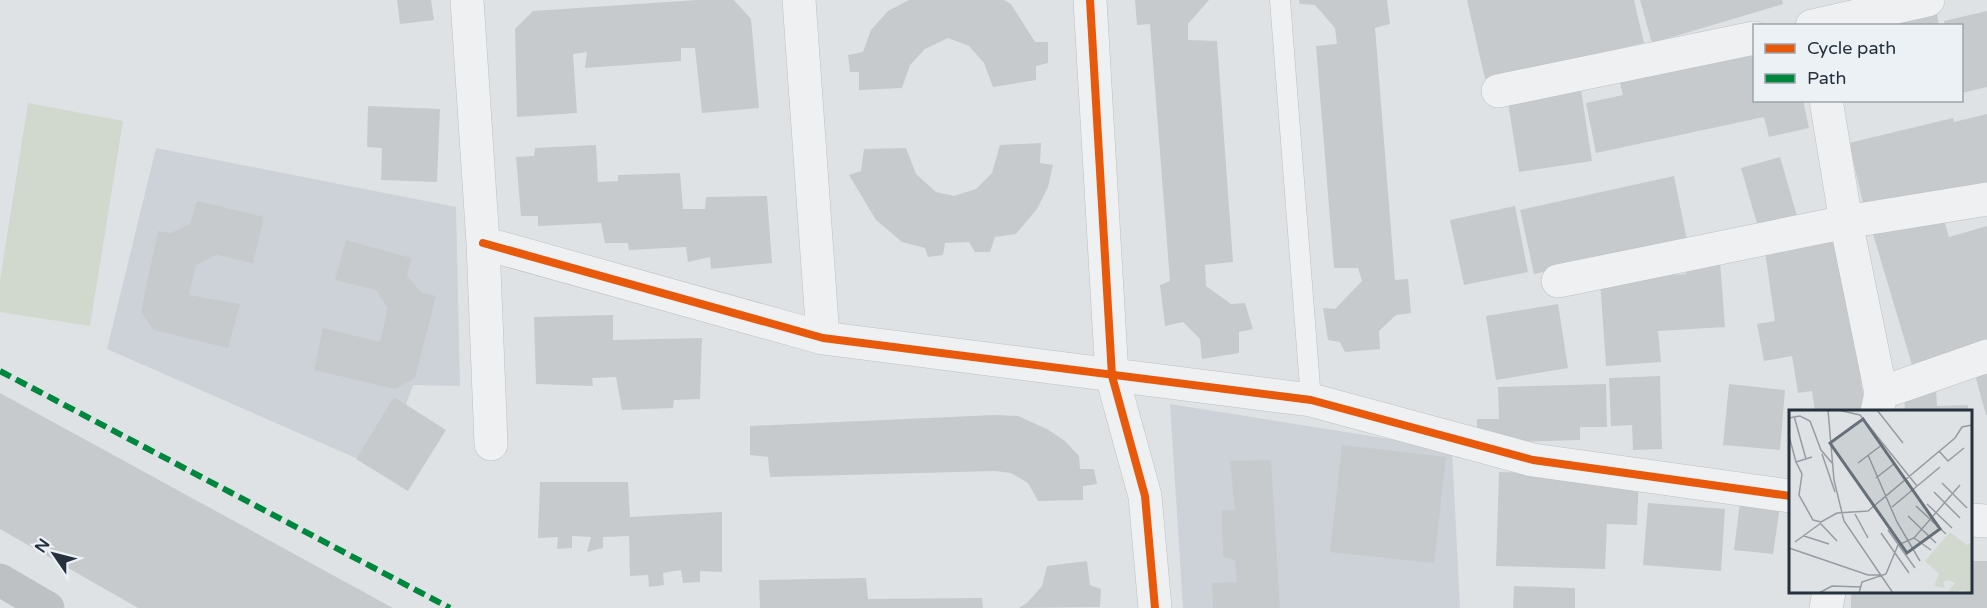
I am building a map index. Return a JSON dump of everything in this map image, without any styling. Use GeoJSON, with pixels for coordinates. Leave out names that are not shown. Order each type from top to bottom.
{"type":"FeatureCollection","features":[{"type":"Feature","properties":{"kind":"main road"},"geometry":{"type":"LineString","coordinates":[[0,580],[48,608]]}},
{"type":"Feature","properties":{"kind":"street"},"geometry":{"type":"LineString","coordinates":[[467,0],[483,243],[490,444]]}},
{"type":"Feature","properties":{"kind":"street"},"geometry":{"type":"LineString","coordinates":[[799,0],[823,338]]}},
{"type":"Feature","properties":{"kind":"street"},"geometry":{"type":"LineString","coordinates":[[1090,0],[1112,376],[1145,496],[1155,608]]}},
{"type":"Feature","properties":{"kind":"street"},"geometry":{"type":"LineString","coordinates":[[1808,0],[1813,24]]}},
{"type":"Feature","properties":{"kind":"street"},"geometry":{"type":"LineString","coordinates":[[1818,24],[1928,0]]}},
{"type":"Feature","properties":{"kind":"street"},"geometry":{"type":"LineString","coordinates":[[1497,91],[1753,38]]}},
{"type":"Feature","properties":{"kind":"street"},"geometry":{"type":"LineString","coordinates":[[1826,102],[1879,402],[1987,356]]}},
{"type":"Feature","properties":{"kind":"street"},"geometry":{"type":"LineString","coordinates":[[1558,281],[1846,222],[1987,199]]}},
{"type":"Feature","properties":{"kind":"street"},"geometry":{"type":"LineString","coordinates":[[483,243],[823,338],[1311,400],[1533,460],[1789,496]]}},
{"type":"Feature","properties":{"kind":"street"},"geometry":{"type":"LineString","coordinates":[[1972,520],[1987,521]]}},
{"type":"Feature","properties":{"kind":"street"},"geometry":{"type":"LineString","coordinates":[[1826,608],[1829,593]]}},
{"type":"Feature","properties":{"kind":"lane"},"geometry":{"type":"LineString","coordinates":[[1280,0],[1311,400]]}},
{"type":"Feature","properties":{"kind":"shaded area"},"geometry":{"type":"Polygon","coordinates":[[[28,103],[123,121],[90,326],[0,312],[0,280],[28,103]]]}},
{"type":"Feature","properties":{"kind":"shaded area"},"geometry":{"type":"Polygon","coordinates":[[[156,148],[456,207],[460,386],[413,385],[383,470],[107,349],[156,148]]]}},
{"type":"Feature","properties":{"kind":"shaded area"},"geometry":{"type":"Polygon","coordinates":[[[1170,404],[1452,449],[1460,608],[1183,608],[1170,404]]]}},
{"type":"Feature","properties":{"kind":"building"},"geometry":{"type":"Polygon","coordinates":[[[397,0],[431,0],[434,20],[400,24],[397,0]]]}},
{"type":"Feature","properties":{"kind":"building"},"geometry":{"type":"Polygon","coordinates":[[[697,0],[734,0],[751,19],[759,108],[702,113],[695,48],[681,48],[681,61],[585,68],[587,52],[573,54],[577,113],[517,117],[515,29],[533,11],[697,0]]]}},
{"type":"Feature","properties":{"kind":"building"},"geometry":{"type":"Polygon","coordinates":[[[909,0],[1004,0],[1011,4],[1035,42],[1048,42],[1048,63],[1036,66],[1036,80],[993,87],[984,63],[969,46],[948,38],[925,49],[910,65],[902,88],[859,90],[859,72],[850,72],[848,55],[863,52],[871,30],[888,11],[909,0]]]}},
{"type":"Feature","properties":{"kind":"building"},"geometry":{"type":"Polygon","coordinates":[[[1135,0],[1209,0],[1188,24],[1188,40],[1217,41],[1233,262],[1205,265],[1206,286],[1231,304],[1245,303],[1253,329],[1239,332],[1239,353],[1202,359],[1200,339],[1183,322],[1165,326],[1160,285],[1170,281],[1150,24],[1137,25],[1135,0]]]}},
{"type":"Feature","properties":{"kind":"building"},"geometry":{"type":"Polygon","coordinates":[[[1299,0],[1387,0],[1390,24],[1375,28],[1395,280],[1408,279],[1411,313],[1396,315],[1379,331],[1380,349],[1345,352],[1340,342],[1328,340],[1323,308],[1335,309],[1362,281],[1358,268],[1334,268],[1316,46],[1337,44],[1335,28],[1315,5],[1300,4],[1299,0]]]}},
{"type":"Feature","properties":{"kind":"building"},"geometry":{"type":"Polygon","coordinates":[[[1467,0],[1634,0],[1644,43],[1485,79],[1467,0]]]}},
{"type":"Feature","properties":{"kind":"building"},"geometry":{"type":"Polygon","coordinates":[[[1640,0],[1782,0],[1783,4],[1652,43],[1640,0]]]}},
{"type":"Feature","properties":{"kind":"building"},"geometry":{"type":"Polygon","coordinates":[[[1987,11],[1987,87],[1963,93],[1963,24],[1945,24],[1944,21],[1987,11]]]}},
{"type":"Feature","properties":{"kind":"building"},"geometry":{"type":"Polygon","coordinates":[[[1937,13],[1939,24],[1890,24],[1937,13]]]}},
{"type":"Feature","properties":{"kind":"building"},"geometry":{"type":"Polygon","coordinates":[[[1753,50],[1753,102],[1803,102],[1809,128],[1769,137],[1764,117],[1596,153],[1586,103],[1623,95],[1619,80],[1753,50]]]}},
{"type":"Feature","properties":{"kind":"building"},"geometry":{"type":"Polygon","coordinates":[[[1581,90],[1592,161],[1519,172],[1508,102],[1581,90]]]}},
{"type":"Feature","properties":{"kind":"building"},"geometry":{"type":"Polygon","coordinates":[[[368,106],[440,109],[437,182],[381,180],[382,148],[367,147],[368,106]]]}},
{"type":"Feature","properties":{"kind":"building"},"geometry":{"type":"Polygon","coordinates":[[[1987,114],[1987,183],[1865,212],[1849,143],[1953,118],[1954,122],[1987,114]]]}},
{"type":"Feature","properties":{"kind":"building"},"geometry":{"type":"Polygon","coordinates":[[[1041,143],[1040,163],[1053,165],[1048,187],[1037,209],[1016,234],[995,237],[990,252],[975,252],[969,242],[945,243],[943,255],[928,257],[925,248],[902,242],[876,220],[849,175],[861,171],[864,149],[906,148],[916,174],[936,192],[954,196],[976,189],[992,173],[1000,145],[1041,143]]]}},
{"type":"Feature","properties":{"kind":"building"},"geometry":{"type":"Polygon","coordinates":[[[596,145],[598,182],[618,181],[618,175],[680,173],[683,209],[705,209],[706,197],[767,196],[772,263],[711,269],[710,257],[688,262],[686,247],[629,250],[628,243],[605,243],[601,223],[538,226],[538,216],[521,216],[516,157],[534,156],[535,148],[596,145]]]}},
{"type":"Feature","properties":{"kind":"building"},"geometry":{"type":"Polygon","coordinates":[[[1780,157],[1797,216],[1758,227],[1741,168],[1780,157]]]}},
{"type":"Feature","properties":{"kind":"building"},"geometry":{"type":"Polygon","coordinates":[[[1674,176],[1687,240],[1534,274],[1520,210],[1674,176]]]}},
{"type":"Feature","properties":{"kind":"building"},"geometry":{"type":"Polygon","coordinates":[[[197,201],[264,217],[253,263],[217,255],[196,265],[189,295],[240,304],[228,348],[154,330],[141,312],[158,231],[171,233],[190,224],[197,201]]]}},
{"type":"Feature","properties":{"kind":"building"},"geometry":{"type":"Polygon","coordinates":[[[1515,206],[1528,272],[1464,285],[1450,220],[1515,206]]]}},
{"type":"Feature","properties":{"kind":"building"},"geometry":{"type":"Polygon","coordinates":[[[1942,213],[1949,237],[1987,226],[1987,341],[1912,365],[1873,234],[1942,213]]]}},
{"type":"Feature","properties":{"kind":"building"},"geometry":{"type":"Polygon","coordinates":[[[346,240],[411,258],[407,276],[422,293],[436,296],[415,378],[395,389],[314,370],[323,328],[380,342],[388,308],[376,290],[335,280],[346,240]]]}},
{"type":"Feature","properties":{"kind":"building"},"geometry":{"type":"Polygon","coordinates":[[[1839,240],[1866,410],[1815,410],[1812,391],[1798,393],[1792,356],[1764,361],[1757,324],[1775,321],[1765,252],[1839,240]]]}},
{"type":"Feature","properties":{"kind":"building"},"geometry":{"type":"Polygon","coordinates":[[[1720,261],[1725,327],[1658,331],[1661,362],[1606,366],[1600,280],[1686,274],[1685,263],[1720,261]]]}},
{"type":"Feature","properties":{"kind":"building"},"geometry":{"type":"Polygon","coordinates":[[[1558,304],[1568,368],[1496,380],[1486,316],[1558,304]]]}},
{"type":"Feature","properties":{"kind":"building"},"geometry":{"type":"Polygon","coordinates":[[[613,315],[613,340],[702,338],[700,399],[674,400],[673,408],[622,410],[616,377],[592,378],[593,386],[536,384],[534,317],[613,315]]]}},
{"type":"Feature","properties":{"kind":"building"},"geometry":{"type":"Polygon","coordinates":[[[1987,372],[1987,415],[1986,415],[1975,375],[1987,372]]]}},
{"type":"Feature","properties":{"kind":"building"},"geometry":{"type":"Polygon","coordinates":[[[1660,376],[1662,449],[1633,450],[1632,425],[1611,426],[1609,378],[1660,376]]]}},
{"type":"Feature","properties":{"kind":"building"},"geometry":{"type":"Polygon","coordinates":[[[1606,384],[1607,427],[1580,427],[1580,440],[1477,443],[1477,419],[1499,419],[1498,387],[1606,384]]]}},
{"type":"Feature","properties":{"kind":"building"},"geometry":{"type":"Polygon","coordinates":[[[1729,384],[1785,390],[1780,450],[1723,445],[1729,384]]]}},
{"type":"Feature","properties":{"kind":"building"},"geometry":{"type":"Polygon","coordinates":[[[1936,389],[1937,406],[1968,405],[1968,410],[1905,410],[1904,390],[1936,389]]]}},
{"type":"Feature","properties":{"kind":"building"},"geometry":{"type":"Polygon","coordinates":[[[0,393],[393,608],[138,608],[0,529],[0,393]]]}},
{"type":"Feature","properties":{"kind":"building"},"geometry":{"type":"Polygon","coordinates":[[[394,397],[446,430],[408,491],[356,459],[394,397]]]}},
{"type":"Feature","properties":{"kind":"building"},"geometry":{"type":"Polygon","coordinates":[[[994,415],[1018,416],[1047,429],[1065,441],[1079,456],[1080,469],[1094,469],[1097,484],[1083,486],[1083,500],[1038,501],[1028,483],[1011,473],[995,471],[770,477],[768,457],[750,455],[750,426],[994,415]]]}},
{"type":"Feature","properties":{"kind":"building"},"geometry":{"type":"Polygon","coordinates":[[[1342,445],[1446,457],[1434,563],[1330,552],[1342,445]]]}},
{"type":"Feature","properties":{"kind":"building"},"geometry":{"type":"Polygon","coordinates":[[[1271,460],[1280,608],[1213,608],[1212,583],[1237,582],[1235,560],[1223,557],[1222,510],[1235,510],[1230,461],[1271,460]]]}},
{"type":"Feature","properties":{"kind":"building"},"geometry":{"type":"Polygon","coordinates":[[[1499,472],[1639,476],[1637,525],[1607,524],[1605,569],[1496,566],[1499,472]]]}},
{"type":"Feature","properties":{"kind":"building"},"geometry":{"type":"Polygon","coordinates":[[[540,482],[628,482],[630,517],[722,512],[722,572],[700,571],[700,582],[683,583],[681,570],[663,573],[664,585],[649,587],[648,575],[630,576],[629,536],[603,537],[603,548],[587,552],[591,537],[572,536],[572,548],[557,549],[558,537],[538,538],[540,482]]]}},
{"type":"Feature","properties":{"kind":"building"},"geometry":{"type":"Polygon","coordinates":[[[1740,502],[1780,506],[1773,554],[1734,550],[1740,502]]]}},
{"type":"Feature","properties":{"kind":"building"},"geometry":{"type":"Polygon","coordinates":[[[1648,503],[1725,509],[1721,571],[1643,565],[1648,503]]]}},
{"type":"Feature","properties":{"kind":"building"},"geometry":{"type":"Polygon","coordinates":[[[1087,561],[1090,585],[1101,589],[1100,607],[1019,608],[1027,603],[1042,586],[1047,566],[1087,561]]]}},
{"type":"Feature","properties":{"kind":"building"},"geometry":{"type":"Polygon","coordinates":[[[1972,561],[1987,561],[1987,608],[1851,608],[1851,593],[1972,593],[1972,561]]]}},
{"type":"Feature","properties":{"kind":"building"},"geometry":{"type":"Polygon","coordinates":[[[866,578],[868,599],[982,598],[983,608],[760,608],[759,580],[866,578]]]}},
{"type":"Feature","properties":{"kind":"building"},"geometry":{"type":"Polygon","coordinates":[[[1514,586],[1575,588],[1575,608],[1513,608],[1514,586]]]}},
{"type":"Feature","properties":{"kind":"marked path"},"geometry":{"type":"LineString","coordinates":[[0,371],[450,608]]}},
{"type":"Feature","properties":{"kind":"cycle path"},"geometry":{"type":"LineString","coordinates":[[1090,0],[1112,376],[1145,496],[1155,608]]}},
{"type":"Feature","properties":{"kind":"cycle path"},"geometry":{"type":"LineString","coordinates":[[483,243],[823,338],[1311,400],[1533,460],[1789,496]]}}]}
